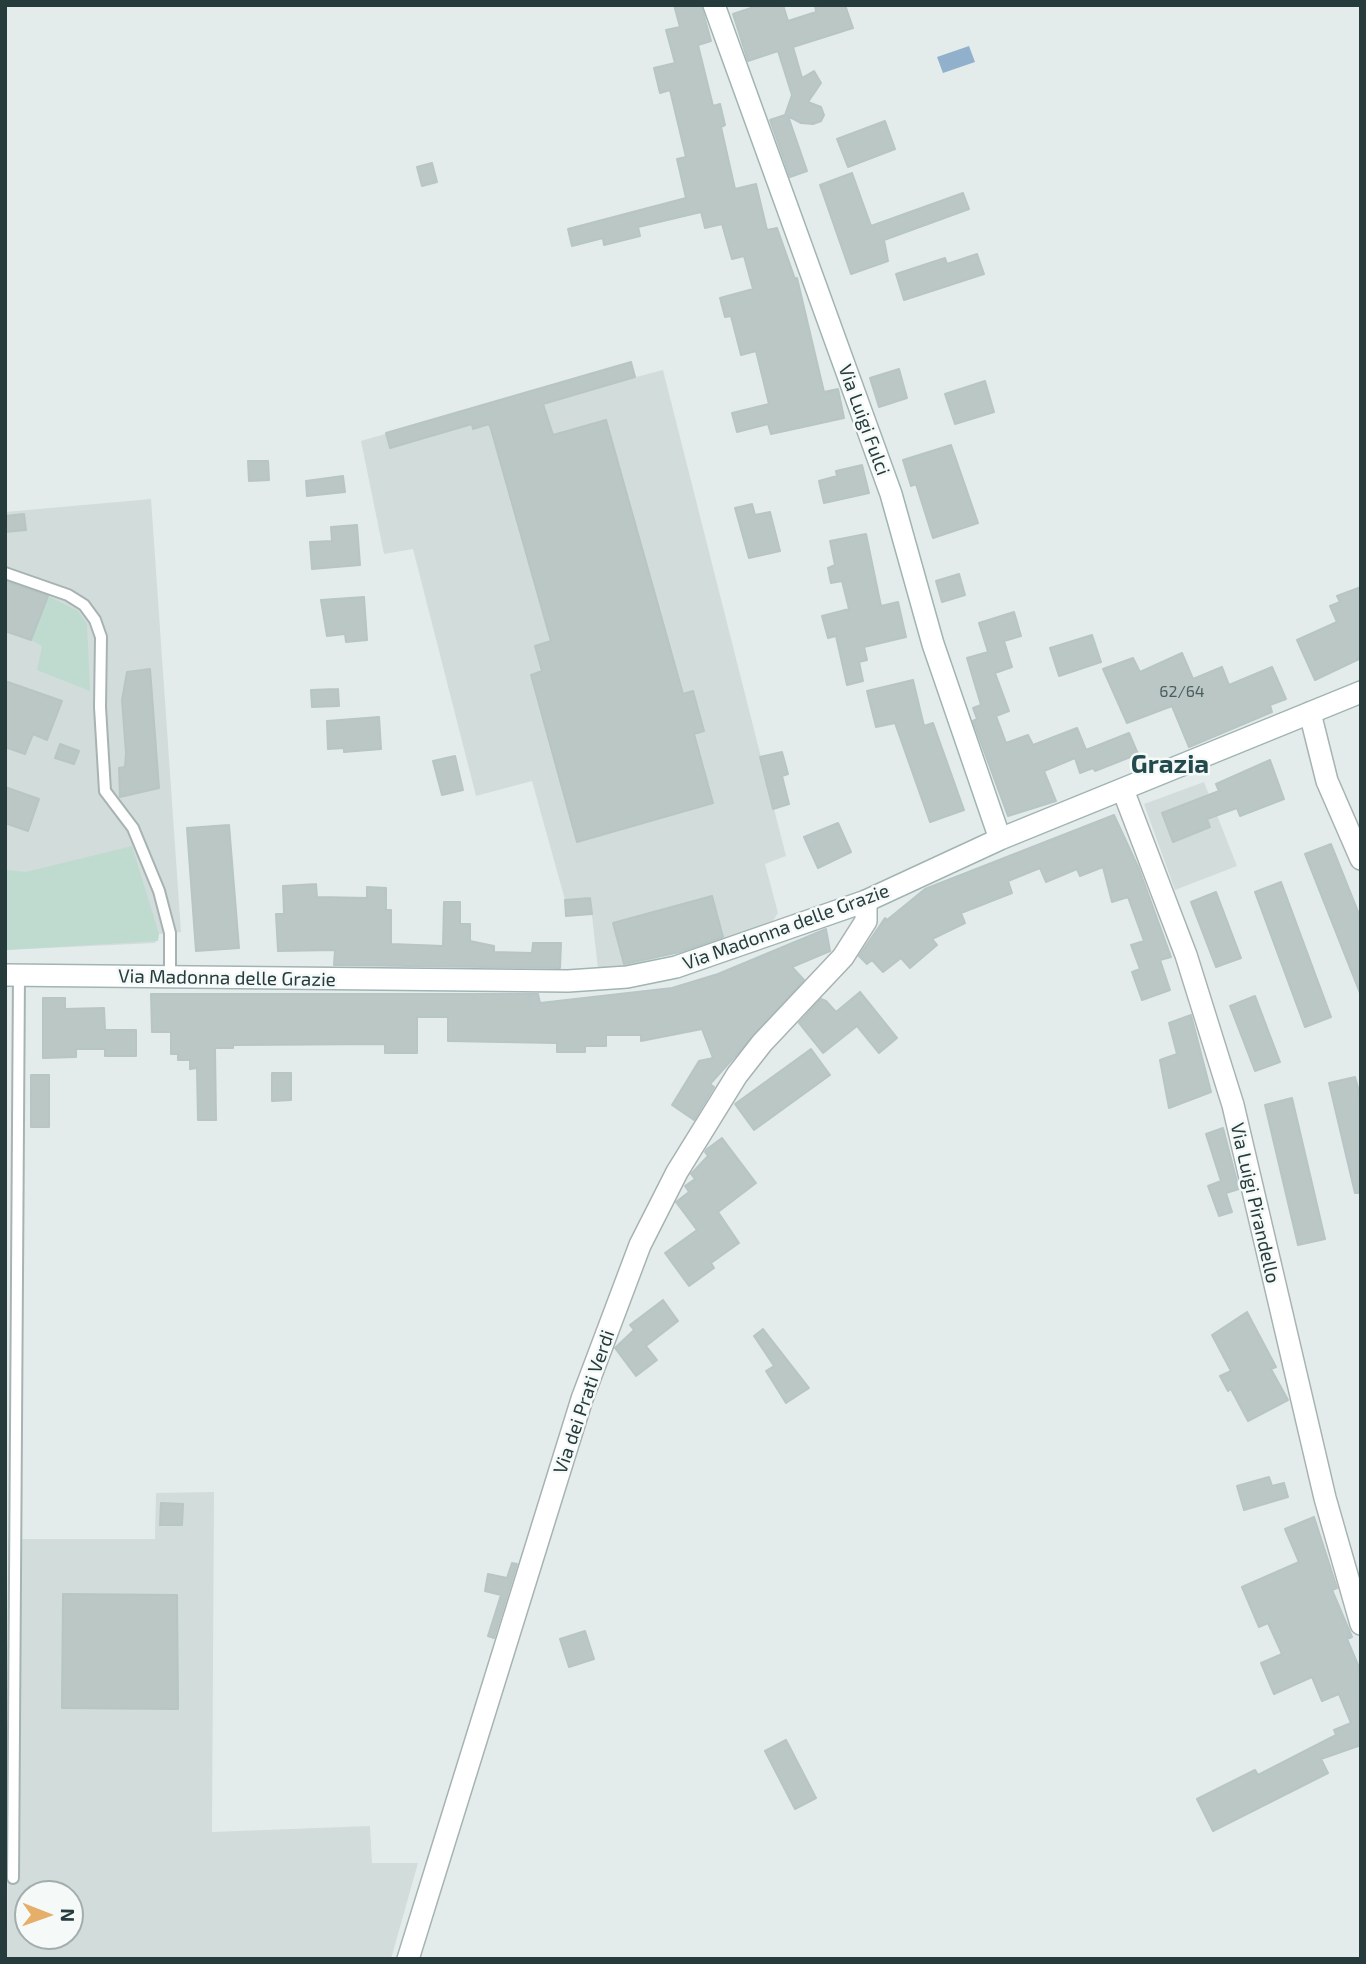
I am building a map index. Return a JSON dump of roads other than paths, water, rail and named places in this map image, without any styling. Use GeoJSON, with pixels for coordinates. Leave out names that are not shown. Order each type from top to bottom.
{"type":"FeatureCollection","features":[{"type":"Feature","properties":{"kind":"street","name":"Via Luigi Fulci"},"geometry":{"type":"LineString","coordinates":[[714,5],[891,494],[933,645],[1000,839]]}},
{"type":"Feature","properties":{"kind":"street","name":"Via Madonna delle Grazie"},"geometry":{"type":"LineString","coordinates":[[12,974],[170,979],[568,981],[627,976],[676,967],[724,953],[866,901],[1000,839],[1361,692]]}},
{"type":"Feature","properties":{"kind":"street"},"geometry":{"type":"LineString","coordinates":[[1310,713],[1327,781],[1361,859]]}},
{"type":"Feature","properties":{"kind":"street","name":"Via Luigi Pirandello"},"geometry":{"type":"LineString","coordinates":[[1123,790],[1186,955],[1233,1105],[1325,1498],[1361,1624]]}},
{"type":"Feature","properties":{"kind":"street","name":"Via dei Prati Verdi"},"geometry":{"type":"LineString","coordinates":[[408,1959],[582,1399],[640,1245],[677,1172],[737,1075],[762,1043],[843,957],[866,921],[866,901]]}},
{"type":"Feature","properties":{"kind":"lane"},"geometry":{"type":"LineString","coordinates":[[5,573],[68,595],[84,605],[95,620],[101,637],[105,791],[133,828],[159,891],[170,933],[170,979]]}},
{"type":"Feature","properties":{"kind":"lane"},"geometry":{"type":"LineString","coordinates":[[12,974],[13,1878]]}},
{"type":"Feature","properties":{"kind":"water"},"geometry":{"type":"Polygon","coordinates":[[[969,46],[975,62],[943,73],[937,57],[969,46]]]}},
{"type":"Feature","properties":{"kind":"district","name":"Grazia"},"geometry":{"type":"Point","coordinates":[1170,764]}}]}
